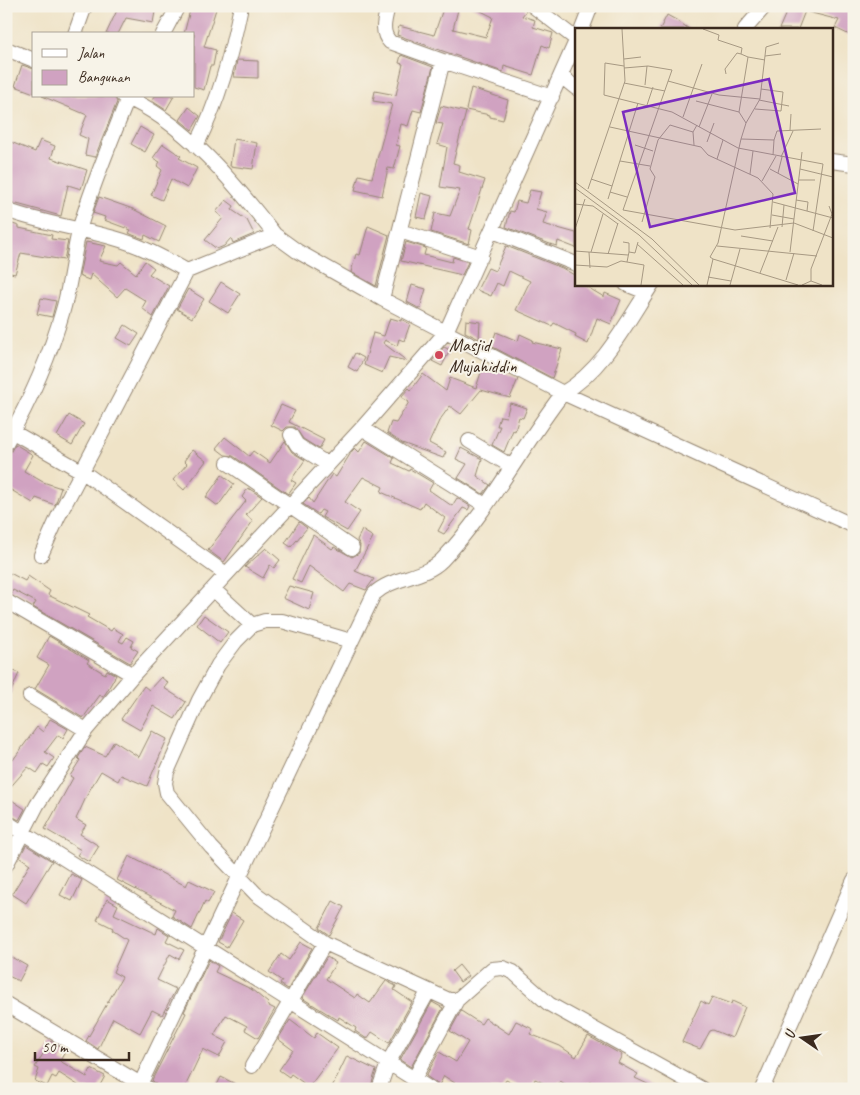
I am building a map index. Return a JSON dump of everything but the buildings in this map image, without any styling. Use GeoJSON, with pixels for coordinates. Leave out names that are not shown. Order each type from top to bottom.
{"type":"FeatureCollection","features":[{"type":"Feature","properties":{"kind":"street"},"geometry":{"type":"LineString","coordinates":[[76,32],[85,6]]}},
{"type":"Feature","properties":{"kind":"street"},"geometry":{"type":"LineString","coordinates":[[164,32],[178,6]]}},
{"type":"Feature","properties":{"kind":"street"},"geometry":{"type":"LineString","coordinates":[[196,146],[211,116],[220,92],[241,6]]}},
{"type":"Feature","properties":{"kind":"street"},"geometry":{"type":"LineString","coordinates":[[388,6],[384,26],[385,37],[390,42],[552,97]]}},
{"type":"Feature","properties":{"kind":"street"},"geometry":{"type":"LineString","coordinates":[[533,6],[575,39]]}},
{"type":"Feature","properties":{"kind":"street"},"geometry":{"type":"LineString","coordinates":[[582,28],[591,6]]}},
{"type":"Feature","properties":{"kind":"street"},"geometry":{"type":"LineString","coordinates":[[746,28],[765,6]]}},
{"type":"Feature","properties":{"kind":"street"},"geometry":{"type":"LineString","coordinates":[[6,865],[22,832],[86,730],[133,675],[362,428],[446,332],[493,231],[575,42]]}},
{"type":"Feature","properties":{"kind":"street"},"geometry":{"type":"LineString","coordinates":[[6,49],[32,59]]}},
{"type":"Feature","properties":{"kind":"street"},"geometry":{"type":"LineString","coordinates":[[382,299],[443,61]]}},
{"type":"Feature","properties":{"kind":"street"},"geometry":{"type":"LineString","coordinates":[[561,76],[575,87]]}},
{"type":"Feature","properties":{"kind":"street"},"geometry":{"type":"LineString","coordinates":[[226,574],[83,472],[9,438],[36,384],[63,310],[80,230],[92,188],[133,99],[196,146],[252,206],[275,235],[297,251],[382,299],[563,393],[854,526]]}},
{"type":"Feature","properties":{"kind":"street"},"geometry":{"type":"LineString","coordinates":[[832,161],[854,164]]}},
{"type":"Feature","properties":{"kind":"street"},"geometry":{"type":"LineString","coordinates":[[6,210],[53,224],[116,239],[162,257],[187,271]]}},
{"type":"Feature","properties":{"kind":"street"},"geometry":{"type":"LineString","coordinates":[[400,231],[481,257]]}},
{"type":"Feature","properties":{"kind":"street"},"geometry":{"type":"LineString","coordinates":[[493,231],[575,264]]}},
{"type":"Feature","properties":{"kind":"street"},"geometry":{"type":"LineString","coordinates":[[41,555],[187,271],[275,235]]}},
{"type":"Feature","properties":{"kind":"street"},"geometry":{"type":"LineString","coordinates":[[6,1004],[143,1087],[204,947],[240,876],[374,594],[380,588],[428,570],[441,561],[485,505],[563,393],[584,379],[598,364],[649,288],[632,285]]}},
{"type":"Feature","properties":{"kind":"street"},"geometry":{"type":"LineString","coordinates":[[362,428],[485,505]]}},
{"type":"Feature","properties":{"kind":"street"},"geometry":{"type":"LineString","coordinates":[[291,435],[297,445],[327,464]]}},
{"type":"Feature","properties":{"kind":"street"},"geometry":{"type":"LineString","coordinates":[[469,441],[511,466]]}},
{"type":"Feature","properties":{"kind":"street"},"geometry":{"type":"LineString","coordinates":[[228,463],[352,548]]}},
{"type":"Feature","properties":{"kind":"street"},"geometry":{"type":"LineString","coordinates":[[213,589],[252,625]]}},
{"type":"Feature","properties":{"kind":"street"},"geometry":{"type":"LineString","coordinates":[[6,601],[133,675]]}},
{"type":"Feature","properties":{"kind":"street"},"geometry":{"type":"LineString","coordinates":[[351,642],[282,621],[265,621],[252,625],[236,641],[218,665],[173,757],[165,783],[167,793],[256,894],[325,943],[428,992],[450,1000],[457,1000]]}},
{"type":"Feature","properties":{"kind":"street"},"geometry":{"type":"LineString","coordinates":[[30,696],[86,730]]}},
{"type":"Feature","properties":{"kind":"street"},"geometry":{"type":"LineString","coordinates":[[6,822],[430,1089]]}},
{"type":"Feature","properties":{"kind":"street"},"geometry":{"type":"LineString","coordinates":[[762,1089],[854,880]]}},
{"type":"Feature","properties":{"kind":"street"},"geometry":{"type":"LineString","coordinates":[[252,1066],[325,943]]}},
{"type":"Feature","properties":{"kind":"street"},"geometry":{"type":"LineString","coordinates":[[414,1079],[457,1000],[492,969],[503,968],[513,972],[549,1004],[702,1089]]}},
{"type":"Feature","properties":{"kind":"street"},"geometry":{"type":"LineString","coordinates":[[379,1089],[388,1063],[428,992]]}},
{"type":"Feature","properties":{"kind":"place","name":"Masjid Mujahiddin"},"geometry":{"type":"Point","coordinates":[439,355]}}]}
